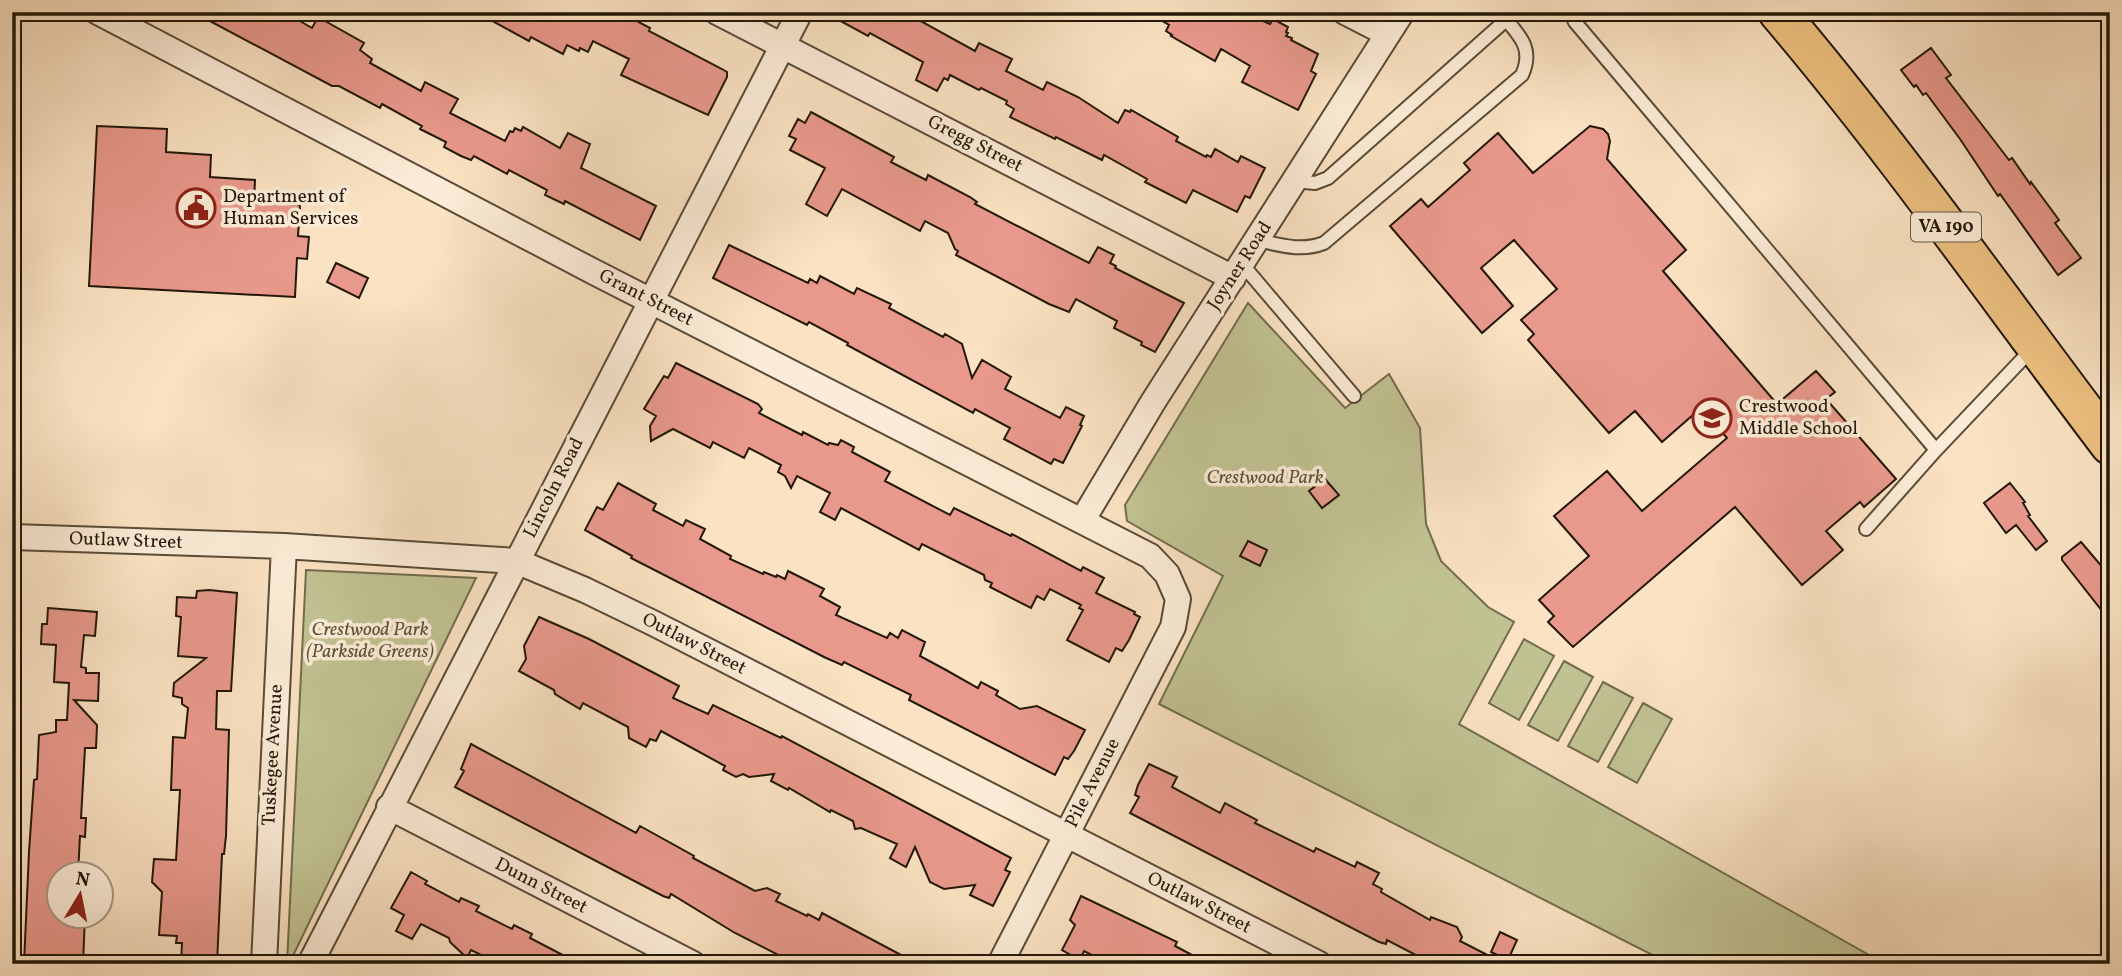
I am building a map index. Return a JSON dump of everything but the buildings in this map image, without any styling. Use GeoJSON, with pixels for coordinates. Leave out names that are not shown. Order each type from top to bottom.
{"type":"FeatureCollection","features":[{"type":"Feature","properties":{"kind":"main road","name":"VA 190"},"geometry":{"type":"LineString","coordinates":[[1778,12],[1835,79],[2107,435]]}},
{"type":"Feature","properties":{"kind":"street","name":"Gregg Street"},"geometry":{"type":"LineString","coordinates":[[716,12],[1237,271]]}},
{"type":"Feature","properties":{"kind":"street","name":"Lincoln Road"},"geometry":{"type":"LineString","coordinates":[[310,964],[800,12]]}},
{"type":"Feature","properties":{"kind":"street"},"geometry":{"type":"LineString","coordinates":[[1345,12],[1388,34]]}},
{"type":"Feature","properties":{"kind":"street","name":"Joyner Road"},"geometry":{"type":"LineString","coordinates":[[1082,522],[1153,402],[1402,12]]}},
{"type":"Feature","properties":{"kind":"street","name":"Grant Street"},"geometry":{"type":"LineString","coordinates":[[105,14],[652,301],[1150,556],[1167,574],[1178,599]]}},
{"type":"Feature","properties":{"kind":"street","name":"Outlaw Street"},"geometry":{"type":"LineString","coordinates":[[12,537],[284,546],[516,561],[585,590],[665,629],[1319,964]]}},
{"type":"Feature","properties":{"kind":"street","name":"Tuskegee Avenue"},"geometry":{"type":"LineString","coordinates":[[264,964],[284,546]]}},
{"type":"Feature","properties":{"kind":"street","name":"Pile Avenue"},"geometry":{"type":"LineString","coordinates":[[1000,964],[1173,627],[1178,599]]}},
{"type":"Feature","properties":{"kind":"street","name":"Dunn Street"},"geometry":{"type":"LineString","coordinates":[[389,807],[693,964]]}},
{"type":"Feature","properties":{"kind":"lane"},"geometry":{"type":"LineString","coordinates":[[1570,12],[1575,22],[1936,450]]}},
{"type":"Feature","properties":{"kind":"lane"},"geometry":{"type":"LineString","coordinates":[[1256,240],[1299,249],[1324,243],[1522,75],[1528,54],[1523,41],[1503,16],[1328,178],[1315,183],[1294,181]]}},
{"type":"Feature","properties":{"kind":"lane"},"geometry":{"type":"LineString","coordinates":[[1237,271],[1354,396]]}},
{"type":"Feature","properties":{"kind":"lane"},"geometry":{"type":"LineString","coordinates":[[1866,529],[1936,450],[2036,345]]}},
{"type":"Feature","properties":{"kind":"green space","name":"Crestwood Park"},"geometry":{"type":"Polygon","coordinates":[[[1248,303],[1345,408],[1389,374],[1420,428],[1426,524],[1441,561],[1488,607],[1514,622],[1459,724],[1885,964],[1670,964],[1159,704],[1223,576],[1127,521],[1125,505],[1248,303]]]}},
{"type":"Feature","properties":{"kind":"green space","name":"Crestwood Park (Parkside Greens)"},"geometry":{"type":"Polygon","coordinates":[[[306,570],[476,578],[287,964],[306,570]]]}},
{"type":"Feature","properties":{"kind":"green space"},"geometry":{"type":"Polygon","coordinates":[[[1524,639],[1554,656],[1519,720],[1489,703],[1524,639]]]}},
{"type":"Feature","properties":{"kind":"green space"},"geometry":{"type":"Polygon","coordinates":[[[1564,661],[1593,677],[1558,741],[1528,725],[1564,661]]]}},
{"type":"Feature","properties":{"kind":"green space"},"geometry":{"type":"Polygon","coordinates":[[[1603,682],[1633,698],[1598,762],[1568,746],[1603,682]]]}},
{"type":"Feature","properties":{"kind":"green space"},"geometry":{"type":"Polygon","coordinates":[[[1643,703],[1672,719],[1637,783],[1608,767],[1643,703]]]}},
{"type":"Feature","properties":{"kind":"place","name":"Department of Human Services"},"geometry":{"type":"Point","coordinates":[196,208]}},
{"type":"Feature","properties":{"kind":"place","name":"Crestwood Middle School"},"geometry":{"type":"Point","coordinates":[1712,418]}}]}
